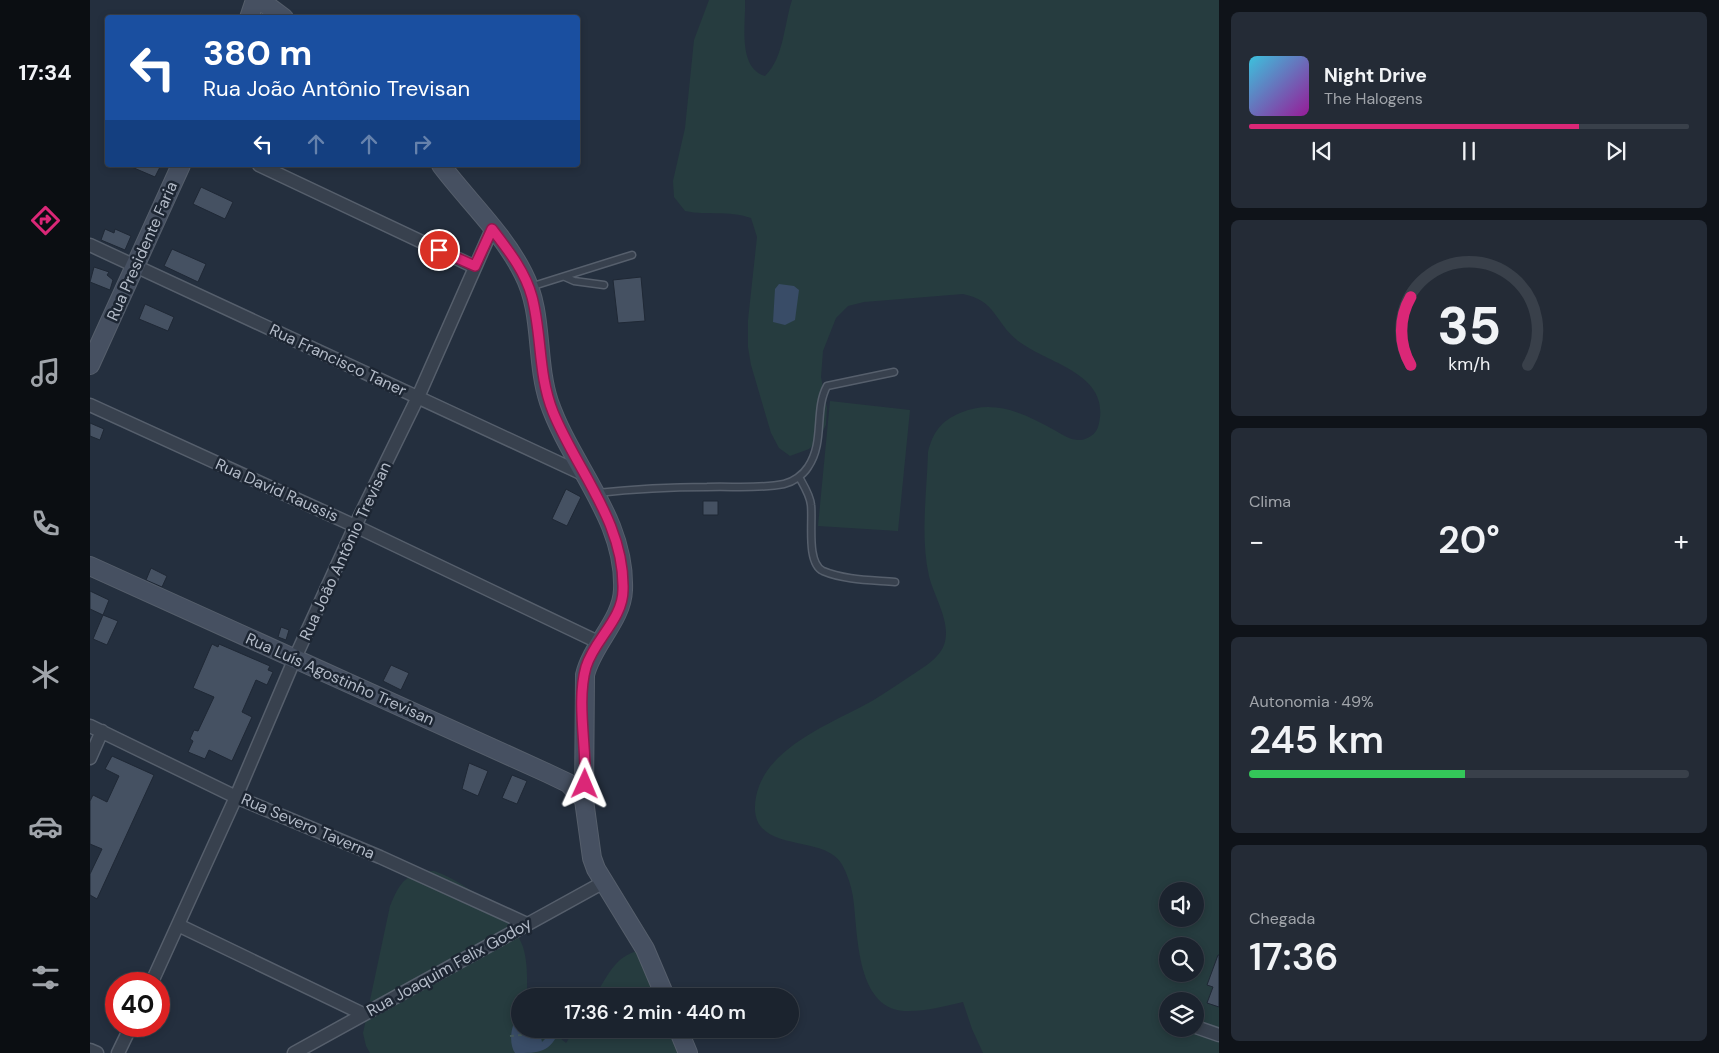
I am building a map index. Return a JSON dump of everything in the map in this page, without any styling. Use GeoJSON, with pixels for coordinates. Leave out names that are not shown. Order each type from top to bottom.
{"type":"FeatureCollection","features":[{"type":"Feature","properties":{"kind":"street"},"geometry":{"type":"LineString","coordinates":[[250,15],[255,0]]}},
{"type":"Feature","properties":{"kind":"street"},"geometry":{"type":"LineString","coordinates":[[260,0],[280,15]]}},
{"type":"Feature","properties":{"kind":"street","name":"Rua Presidente Faria"},"geometry":{"type":"LineString","coordinates":[[90,364],[180,167]]}},
{"type":"Feature","properties":{"kind":"street"},"geometry":{"type":"LineString","coordinates":[[263,167],[475,266]]}},
{"type":"Feature","properties":{"kind":"street"},"geometry":{"type":"LineString","coordinates":[[443,167],[516,261],[529,287],[537,322],[546,392],[553,413],[585,476],[596,493],[618,547],[623,583],[618,610],[598,642],[584,675],[584,800],[592,858],[604,882],[645,949],[662,988]]}},
{"type":"Feature","properties":{"kind":"street","name":"Rua João Antônio Trevisan"},"geometry":{"type":"LineString","coordinates":[[156,972],[236,797],[295,658],[355,526],[418,397],[492,229]]}},
{"type":"Feature","properties":{"kind":"street","name":"Rua Francisco Taner"},"geometry":{"type":"LineString","coordinates":[[90,245],[585,476]]}},
{"type":"Feature","properties":{"kind":"street","name":"Rua David Raussis"},"geometry":{"type":"LineString","coordinates":[[90,405],[355,526],[598,642]]}},
{"type":"Feature","properties":{"kind":"street","name":"Rua Luís Agostinho Trevisan"},"geometry":{"type":"LineString","coordinates":[[90,566],[568,783],[584,800]]}},
{"type":"Feature","properties":{"kind":"street","name":"Rua Severo Taverna"},"geometry":{"type":"LineString","coordinates":[[90,726],[236,797],[380,857],[527,924]]}},
{"type":"Feature","properties":{"kind":"street"},"geometry":{"type":"LineString","coordinates":[[90,758],[102,731]]}},
{"type":"Feature","properties":{"kind":"street","name":"Rua Joaquim Felix Godoy"},"geometry":{"type":"LineString","coordinates":[[294,1053],[604,882]]}},
{"type":"Feature","properties":{"kind":"street"},"geometry":{"type":"LineString","coordinates":[[178,924],[363,1014]]}},
{"type":"Feature","properties":{"kind":"street"},"geometry":{"type":"LineString","coordinates":[[1204,1030],[1219,1035]]}},
{"type":"Feature","properties":{"kind":"street"},"geometry":{"type":"LineString","coordinates":[[118,1053],[126,1037]]}},
{"type":"Feature","properties":{"kind":"street"},"geometry":{"type":"LineString","coordinates":[[682,1038],[688,1053]]}},
{"type":"Feature","properties":{"kind":"street"},"geometry":{"type":"LineString","coordinates":[[90,1050],[97,1053]]}},
{"type":"Feature","properties":{"kind":"lane"},"geometry":{"type":"LineString","coordinates":[[529,287],[632,255]]}},
{"type":"Feature","properties":{"kind":"lane"},"geometry":{"type":"LineString","coordinates":[[565,277],[574,281],[604,285]]}},
{"type":"Feature","properties":{"kind":"lane"},"geometry":{"type":"LineString","coordinates":[[596,493],[641,488],[785,484],[799,477],[808,467],[820,435],[822,403],[827,386],[894,372]]}},
{"type":"Feature","properties":{"kind":"lane"},"geometry":{"type":"LineString","coordinates":[[799,477],[811,504],[811,540],[815,564],[822,570],[856,579],[895,582]]}},
{"type":"Feature","properties":{"kind":"green space"},"geometry":{"type":"Polygon","coordinates":[[[709,0],[745,0],[744,32],[747,55],[750,64],[756,71],[765,76],[771,69],[780,50],[792,0],[1219,0],[1219,1053],[983,1053],[963,1002],[919,1011],[904,1011],[888,1007],[876,997],[862,965],[852,893],[847,875],[841,863],[831,854],[818,848],[773,836],[762,828],[756,816],[756,797],[762,779],[772,764],[786,750],[821,728],[872,701],[924,667],[942,650],[946,637],[946,628],[929,576],[924,530],[928,452],[932,439],[939,428],[953,416],[960,413],[985,407],[998,408],[1021,414],[1074,440],[1081,440],[1091,436],[1097,430],[1100,409],[1097,395],[1088,383],[1077,374],[1021,343],[1012,336],[990,308],[974,297],[963,294],[864,302],[848,306],[836,318],[823,351],[821,377],[827,408],[826,425],[818,440],[809,449],[790,456],[779,448],[771,433],[751,365],[748,347],[748,320],[757,237],[751,218],[734,214],[685,211],[674,197],[673,181],[685,128],[694,40],[709,0]]]}},
{"type":"Feature","properties":{"kind":"green space"},"geometry":{"type":"Polygon","coordinates":[[[830,401],[910,410],[898,531],[818,526],[830,401]]]}},
{"type":"Feature","properties":{"kind":"green space"},"geometry":{"type":"Polygon","coordinates":[[[434,871],[472,891],[498,912],[517,935],[525,953],[527,988],[511,988],[511,1038],[560,1038],[566,1043],[569,1038],[685,1038],[690,1053],[370,1053],[363,1033],[390,906],[405,880],[410,876],[434,871]]]}},
{"type":"Feature","properties":{"kind":"green space"},"geometry":{"type":"Polygon","coordinates":[[[638,951],[664,988],[600,988],[617,962],[638,951]]]}},
{"type":"Feature","properties":{"kind":"water"},"geometry":{"type":"Polygon","coordinates":[[[779,284],[794,286],[799,290],[795,320],[785,325],[773,322],[775,289],[779,284]]]}},
{"type":"Feature","properties":{"kind":"water"},"geometry":{"type":"Polygon","coordinates":[[[511,1038],[541,1038],[542,1042],[546,1038],[555,1038],[548,1047],[531,1053],[515,1053],[511,1038]]]}},
{"type":"Feature","properties":{"kind":"building"},"geometry":{"type":"Polygon","coordinates":[[[132,167],[160,167],[155,177],[132,167]]]}},
{"type":"Feature","properties":{"kind":"building"},"geometry":{"type":"Polygon","coordinates":[[[201,187],[233,202],[225,219],[193,204],[201,187]]]}},
{"type":"Feature","properties":{"kind":"building"},"geometry":{"type":"Polygon","coordinates":[[[105,229],[114,233],[115,229],[131,236],[125,250],[101,240],[105,229]]]}},
{"type":"Feature","properties":{"kind":"building"},"geometry":{"type":"Polygon","coordinates":[[[172,249],[206,264],[198,282],[164,266],[172,249]]]}},
{"type":"Feature","properties":{"kind":"building"},"geometry":{"type":"Polygon","coordinates":[[[94,267],[109,272],[107,275],[113,280],[110,290],[90,282],[94,267]]]}},
{"type":"Feature","properties":{"kind":"building"},"geometry":{"type":"Polygon","coordinates":[[[641,277],[645,321],[618,323],[613,280],[641,277]]]}},
{"type":"Feature","properties":{"kind":"building"},"geometry":{"type":"Polygon","coordinates":[[[145,304],[174,317],[168,331],[139,319],[145,304]]]}},
{"type":"Feature","properties":{"kind":"building"},"geometry":{"type":"Polygon","coordinates":[[[90,423],[104,429],[100,440],[90,436],[90,423]]]}},
{"type":"Feature","properties":{"kind":"building"},"geometry":{"type":"Polygon","coordinates":[[[566,489],[581,497],[567,526],[552,519],[566,489]]]}},
{"type":"Feature","properties":{"kind":"building"},"geometry":{"type":"Polygon","coordinates":[[[703,501],[718,501],[718,515],[703,515],[703,501]]]}},
{"type":"Feature","properties":{"kind":"building"},"geometry":{"type":"Polygon","coordinates":[[[151,568],[167,576],[162,587],[146,580],[151,568]]]}},
{"type":"Feature","properties":{"kind":"building"},"geometry":{"type":"Polygon","coordinates":[[[90,591],[109,600],[103,615],[90,609],[90,591]]]}},
{"type":"Feature","properties":{"kind":"building"},"geometry":{"type":"Polygon","coordinates":[[[103,615],[118,621],[107,645],[93,639],[103,615]]]}},
{"type":"Feature","properties":{"kind":"building"},"geometry":{"type":"Polygon","coordinates":[[[281,627],[289,630],[286,640],[278,637],[281,627]]]}},
{"type":"Feature","properties":{"kind":"building"},"geometry":{"type":"Polygon","coordinates":[[[212,644],[218,647],[219,644],[270,666],[268,670],[273,672],[267,685],[256,680],[242,712],[252,717],[232,761],[209,750],[205,759],[188,752],[193,741],[190,739],[194,730],[198,731],[214,697],[193,688],[212,644]]]}},
{"type":"Feature","properties":{"kind":"building"},"geometry":{"type":"Polygon","coordinates":[[[391,665],[409,673],[401,690],[383,681],[391,665]]]}},
{"type":"Feature","properties":{"kind":"building"},"geometry":{"type":"Polygon","coordinates":[[[112,756],[154,775],[97,899],[90,895],[90,874],[102,849],[90,844],[90,801],[93,795],[107,802],[119,776],[105,769],[112,756]]]}},
{"type":"Feature","properties":{"kind":"building"},"geometry":{"type":"Polygon","coordinates":[[[469,763],[488,771],[478,796],[462,789],[469,763]]]}},
{"type":"Feature","properties":{"kind":"building"},"geometry":{"type":"Polygon","coordinates":[[[512,775],[527,781],[517,804],[502,798],[512,775]]]}},
{"type":"Feature","properties":{"kind":"building"},"geometry":{"type":"Polygon","coordinates":[[[1218,955],[1219,1007],[1207,1003],[1213,987],[1207,985],[1218,955]]]}},
{"type":"Feature","properties":{"kind":"route"},"geometry":{"type":"LineString","coordinates":[[439,250],[475,266],[492,229],[516,261],[533,298],[541,365],[549,402],[560,428],[596,493],[618,547],[623,572],[622,602],[598,642],[584,675],[585,784]]}}]}
